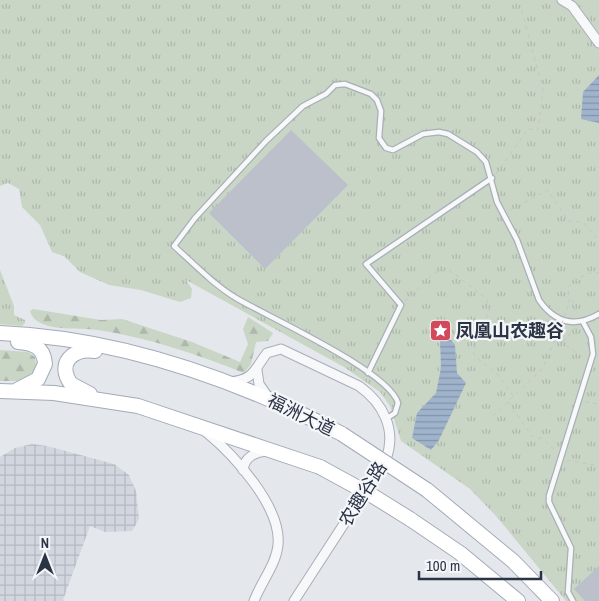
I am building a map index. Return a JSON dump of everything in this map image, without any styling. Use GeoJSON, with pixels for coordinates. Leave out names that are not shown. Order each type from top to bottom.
{"type":"FeatureCollection","features":[{"type":"Feature","properties":{"kind":"main road","name":"福洲大道"},"geometry":{"type":"LineString","coordinates":[[0,333],[71,340],[160,361],[270,399],[342,434],[427,490],[487,538],[552,601]]}},
{"type":"Feature","properties":{"kind":"main road"},"geometry":{"type":"LineString","coordinates":[[0,341],[35,344],[42,351],[45,359],[44,368],[38,379],[28,386],[6,391]]}},
{"type":"Feature","properties":{"kind":"main road"},"geometry":{"type":"LineString","coordinates":[[160,361],[86,350],[76,352],[67,364],[68,380],[81,391],[105,399],[156,410],[320,468],[373,496],[410,519],[460,553],[518,601]]}},
{"type":"Feature","properties":{"kind":"main road"},"geometry":{"type":"LineString","coordinates":[[6,391],[105,399]]}},
{"type":"Feature","properties":{"kind":"street"},"geometry":{"type":"LineString","coordinates":[[562,0],[572,6],[599,42]]}},
{"type":"Feature","properties":{"kind":"street","name":"农趣谷路"},"geometry":{"type":"LineString","coordinates":[[257,370],[267,353],[275,349],[285,351],[359,386],[376,401],[386,419],[391,436],[386,459],[294,601]]}},
{"type":"Feature","properties":{"kind":"street"},"geometry":{"type":"LineString","coordinates":[[225,382],[245,379],[257,370],[259,384],[270,399]]}},
{"type":"Feature","properties":{"kind":"street"},"geometry":{"type":"LineString","coordinates":[[198,425],[229,452],[271,512],[278,534],[275,556],[254,601]]}},
{"type":"Feature","properties":{"kind":"street"},"geometry":{"type":"LineString","coordinates":[[243,470],[244,464],[251,455],[273,451]]}},
{"type":"Feature","properties":{"kind":"lane"},"geometry":{"type":"LineString","coordinates":[[386,419],[397,410],[397,400],[368,373],[319,343],[234,297],[174,246],[195,218],[266,141],[303,106],[340,83],[364,91],[377,100],[381,111],[379,138],[386,148],[393,150],[423,134],[439,132],[448,134],[477,152],[486,162],[492,178],[497,202],[517,240],[539,300],[544,308],[568,322],[583,322],[599,314]]}},
{"type":"Feature","properties":{"kind":"lane"},"geometry":{"type":"LineString","coordinates":[[368,373],[401,305],[366,264],[492,178]]}},
{"type":"Feature","properties":{"kind":"lane"},"geometry":{"type":"LineString","coordinates":[[572,601],[568,592],[571,548],[549,502],[594,354],[592,337],[583,322]]}},
{"type":"Feature","properties":{"kind":"path"},"geometry":{"type":"LineString","coordinates":[[492,178],[500,171],[528,129],[538,130],[543,90],[521,8]]}},
{"type":"Feature","properties":{"kind":"path"},"geometry":{"type":"LineString","coordinates":[[502,214],[548,190],[568,221],[583,222],[599,241]]}},
{"type":"Feature","properties":{"kind":"path"},"geometry":{"type":"LineString","coordinates":[[401,305],[436,272],[442,270],[449,270],[486,298],[490,310],[473,352],[476,358],[498,375],[514,397]]}},
{"type":"Feature","properties":{"kind":"path"},"geometry":{"type":"LineString","coordinates":[[493,416],[542,369],[558,335],[569,303],[568,287],[580,277],[592,272],[599,273]]}},
{"type":"Feature","properties":{"kind":"path"},"geometry":{"type":"LineString","coordinates":[[544,308],[548,322],[563,343],[591,362]]}},
{"type":"Feature","properties":{"kind":"path"},"geometry":{"type":"LineString","coordinates":[[580,400],[599,404]]}},
{"type":"Feature","properties":{"kind":"path"},"geometry":{"type":"LineString","coordinates":[[508,402],[532,436],[543,439],[566,460],[599,466]]}},
{"type":"Feature","properties":{"kind":"shaded area"},"geometry":{"type":"Polygon","coordinates":[[[32,444],[47,446],[114,464],[129,475],[136,491],[139,519],[132,531],[105,532],[90,526],[63,600],[65,601],[0,601],[0,457],[15,448],[32,444]]]}},
{"type":"Feature","properties":{"kind":"green space","name":"凤凰山农趣谷"},"geometry":{"type":"Polygon","coordinates":[[[0,0],[599,0],[599,601],[566,601],[497,517],[470,489],[401,441],[390,406],[380,392],[344,367],[186,280],[192,289],[191,298],[180,302],[141,290],[109,285],[80,272],[64,256],[52,252],[40,225],[22,207],[19,189],[8,183],[0,186],[0,0]]]}},
{"type":"Feature","properties":{"kind":"green space"},"geometry":{"type":"Polygon","coordinates":[[[0,270],[14,306],[14,315],[25,320],[22,326],[0,324],[0,270]]]}},
{"type":"Feature","properties":{"kind":"green space"},"geometry":{"type":"Polygon","coordinates":[[[33,309],[101,320],[122,319],[192,342],[240,362],[248,344],[243,329],[248,317],[273,333],[268,341],[256,342],[251,364],[244,373],[191,353],[136,337],[98,330],[49,326],[40,323],[34,318],[30,311],[33,309]]]}},
{"type":"Feature","properties":{"kind":"green space"},"geometry":{"type":"Polygon","coordinates":[[[0,350],[28,352],[35,357],[37,372],[25,381],[0,381],[0,350]]]}},
{"type":"Feature","properties":{"kind":"water"},"geometry":{"type":"Polygon","coordinates":[[[599,75],[599,123],[581,119],[583,92],[599,75]]]}},
{"type":"Feature","properties":{"kind":"water"},"geometry":{"type":"Polygon","coordinates":[[[451,340],[455,345],[457,373],[466,383],[439,440],[431,450],[412,438],[417,413],[436,393],[441,368],[440,341],[451,340]]]}},
{"type":"Feature","properties":{"kind":"building"},"geometry":{"type":"Polygon","coordinates":[[[291,130],[348,185],[265,269],[209,213],[291,130]]]}},
{"type":"Feature","properties":{"kind":"building"},"geometry":{"type":"Polygon","coordinates":[[[599,566],[599,601],[585,601],[574,589],[599,566]]]}},
{"type":"Feature","properties":{"kind":"place","name":"凤凰山农趣谷"},"geometry":{"type":"Point","coordinates":[440,331]}}]}
